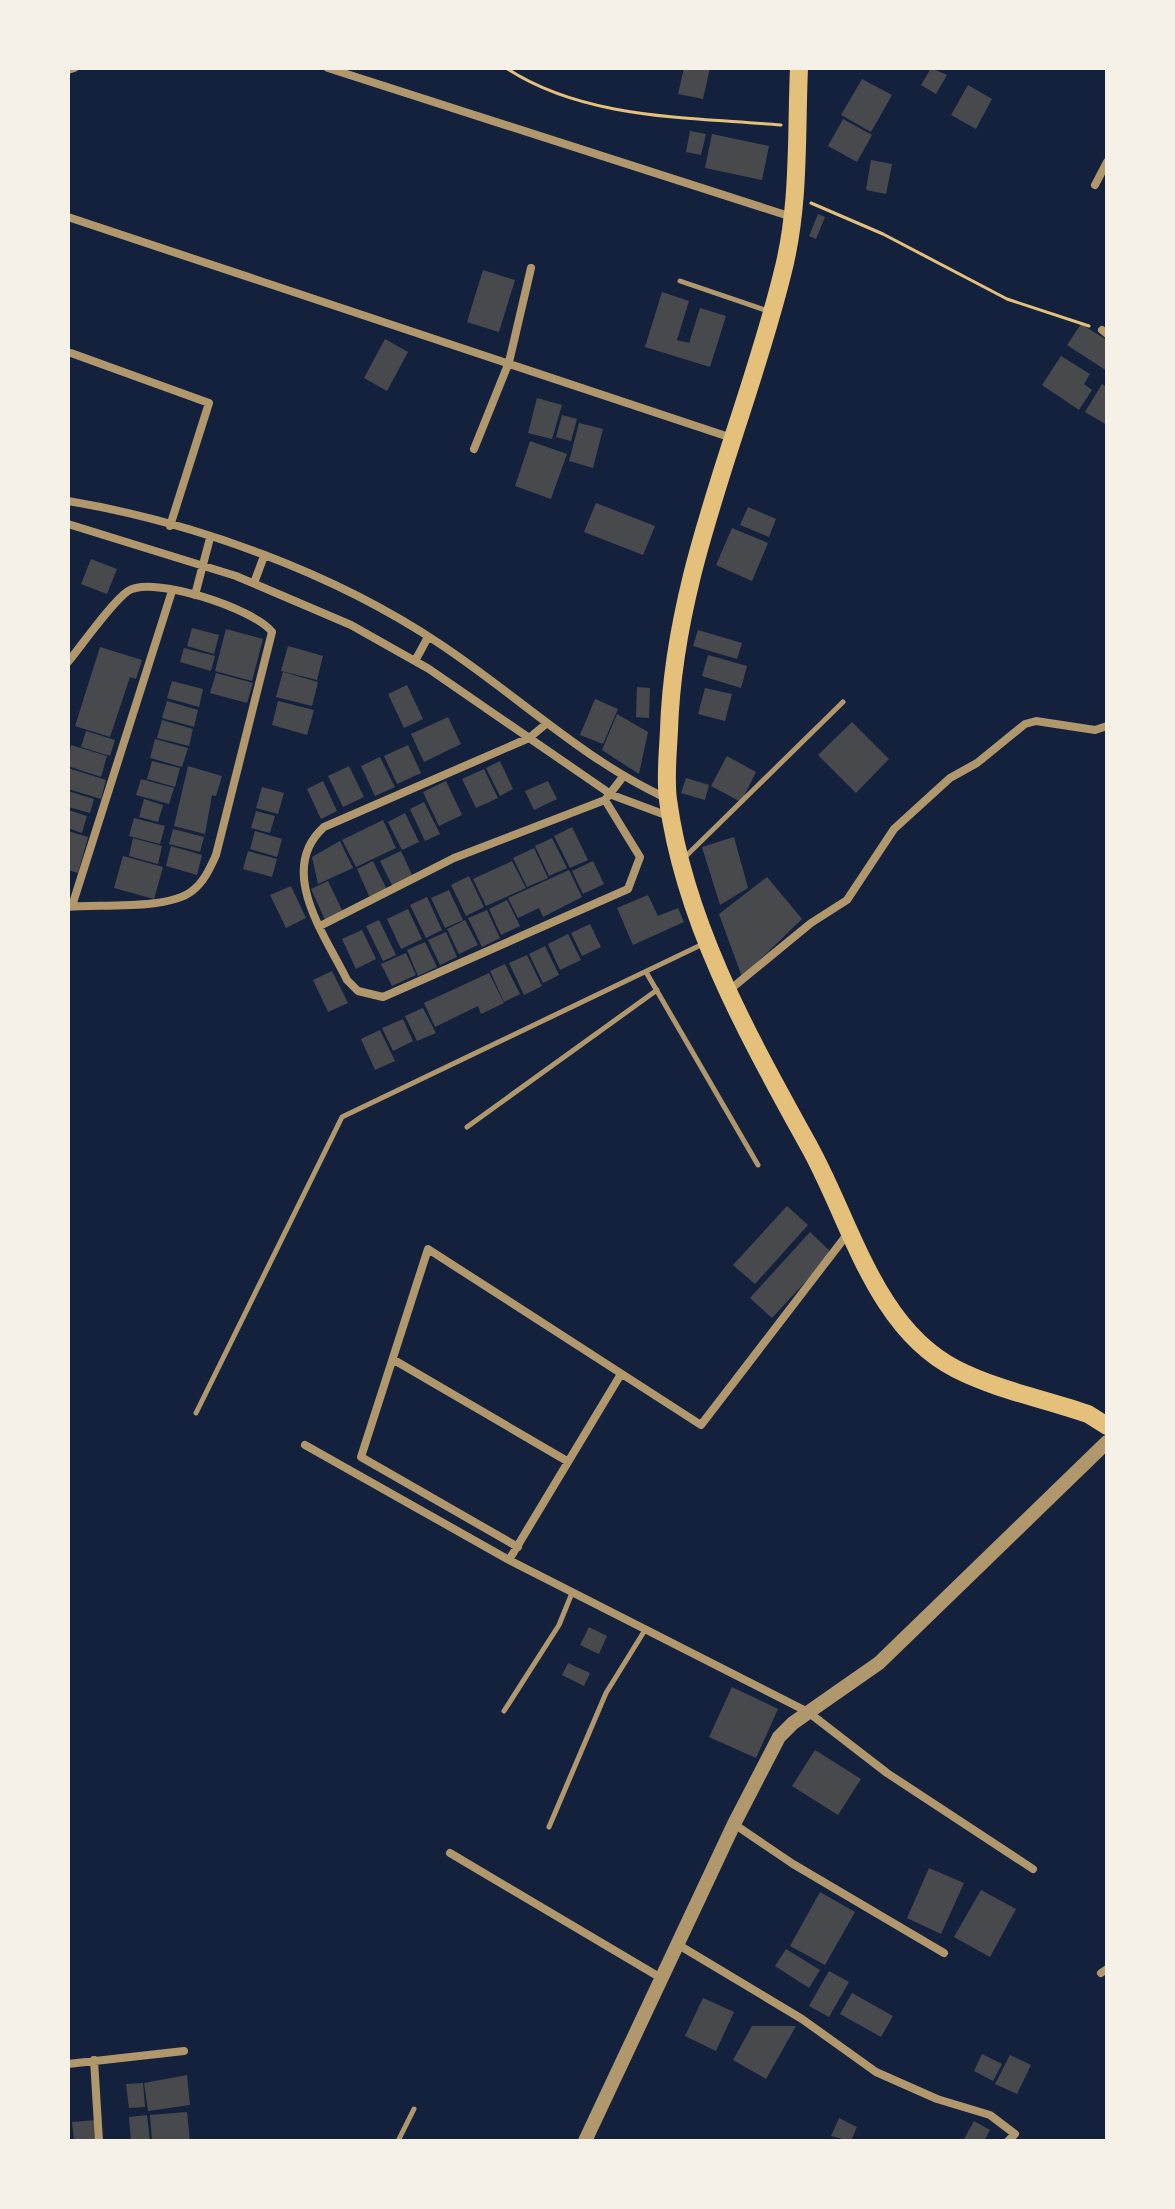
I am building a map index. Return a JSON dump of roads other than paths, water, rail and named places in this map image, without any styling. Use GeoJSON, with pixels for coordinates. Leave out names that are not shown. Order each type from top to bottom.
{"type":"FeatureCollection","features":[{"type":"Feature","properties":{"kind":"main road"},"geometry":{"type":"LineString","coordinates":[[799,68],[794,218],[772,313],[693,565],[676,643],[670,711],[670,808],[681,860],[726,992],[904,1329],[954,1368],[1088,1414],[1107,1426]]}},
{"type":"Feature","properties":{"kind":"street"},"geometry":{"type":"LineString","coordinates":[[68,70],[74,68]]}},
{"type":"Feature","properties":{"kind":"street"},"geometry":{"type":"LineString","coordinates":[[328,68],[794,218]]}},
{"type":"Feature","properties":{"kind":"street"},"geometry":{"type":"LineString","coordinates":[[1095,185],[1107,162]]}},
{"type":"Feature","properties":{"kind":"street"},"geometry":{"type":"LineString","coordinates":[[68,217],[733,438]]}},
{"type":"Feature","properties":{"kind":"street"},"geometry":{"type":"LineString","coordinates":[[474,449],[509,362],[531,268]]}},
{"type":"Feature","properties":{"kind":"street"},"geometry":{"type":"LineString","coordinates":[[71,353],[209,403],[170,526]]}},
{"type":"Feature","properties":{"kind":"street"},"geometry":{"type":"LineString","coordinates":[[68,501],[210,538],[264,556],[362,599],[428,637],[622,778],[670,808]]}},
{"type":"Feature","properties":{"kind":"street"},"geometry":{"type":"LineString","coordinates":[[68,524],[254,583],[351,625],[415,661],[529,738],[608,798],[640,857],[628,889],[612,899],[383,997],[358,991],[347,980],[304,892],[303,859],[311,839],[324,827],[529,738],[546,724]]}},
{"type":"Feature","properties":{"kind":"street"},"geometry":{"type":"LineString","coordinates":[[195,595],[210,538]]}},
{"type":"Feature","properties":{"kind":"street"},"geometry":{"type":"LineString","coordinates":[[254,583],[264,556]]}},
{"type":"Feature","properties":{"kind":"street"},"geometry":{"type":"LineString","coordinates":[[68,662],[125,593],[142,586],[172,591],[195,595],[258,617],[272,632],[216,855],[204,879],[190,894],[165,900],[70,907],[172,591]]}},
{"type":"Feature","properties":{"kind":"street"},"geometry":{"type":"LineString","coordinates":[[415,661],[428,637]]}},
{"type":"Feature","properties":{"kind":"street"},"geometry":{"type":"LineString","coordinates":[[726,992],[811,923],[847,900],[894,829],[950,778],[977,763],[1025,724],[1036,721],[1095,730],[1107,726]]}},
{"type":"Feature","properties":{"kind":"street"},"geometry":{"type":"LineString","coordinates":[[608,798],[622,778]]}},
{"type":"Feature","properties":{"kind":"street"},"geometry":{"type":"LineString","coordinates":[[320,926],[454,858],[608,798],[670,808]]}},
{"type":"Feature","properties":{"kind":"street"},"geometry":{"type":"LineString","coordinates":[[518,1547],[361,1457],[428,1249],[701,1425],[850,1231]]}},
{"type":"Feature","properties":{"kind":"street"},"geometry":{"type":"LineString","coordinates":[[394,1360],[567,1461]]}},
{"type":"Feature","properties":{"kind":"street"},"geometry":{"type":"LineString","coordinates":[[509,1560],[621,1374]]}},
{"type":"Feature","properties":{"kind":"street"},"geometry":{"type":"LineString","coordinates":[[585,2141],[734,1824],[779,1737],[808,1712],[879,1663],[1107,1442]]}},
{"type":"Feature","properties":{"kind":"street"},"geometry":{"type":"LineString","coordinates":[[305,1445],[509,1560],[808,1712],[887,1773],[1033,1869]]}},
{"type":"Feature","properties":{"kind":"street"},"geometry":{"type":"LineString","coordinates":[[734,1824],[793,1864],[944,1953]]}},
{"type":"Feature","properties":{"kind":"street"},"geometry":{"type":"LineString","coordinates":[[450,1853],[661,1978]]}},
{"type":"Feature","properties":{"kind":"street"},"geometry":{"type":"LineString","coordinates":[[677,1944],[802,2019],[876,2072],[937,2099],[990,2115],[1012,2138]]}},
{"type":"Feature","properties":{"kind":"street"},"geometry":{"type":"LineString","coordinates":[[68,2064],[184,2051]]}},
{"type":"Feature","properties":{"kind":"street"},"geometry":{"type":"LineString","coordinates":[[94,2060],[99,2141]]}},
{"type":"Feature","properties":{"kind":"lane"},"geometry":{"type":"LineString","coordinates":[[680,281],[772,313]]}},
{"type":"Feature","properties":{"kind":"lane"},"geometry":{"type":"LineString","coordinates":[[681,860],[843,702]]}},
{"type":"Feature","properties":{"kind":"lane"},"geometry":{"type":"LineString","coordinates":[[196,1413],[342,1117],[708,942]]}},
{"type":"Feature","properties":{"kind":"lane"},"geometry":{"type":"LineString","coordinates":[[646,972],[758,1165]]}},
{"type":"Feature","properties":{"kind":"lane"},"geometry":{"type":"LineString","coordinates":[[467,1127],[657,990]]}},
{"type":"Feature","properties":{"kind":"lane"},"geometry":{"type":"LineString","coordinates":[[504,1711],[559,1625],[572,1593]]}},
{"type":"Feature","properties":{"kind":"lane"},"geometry":{"type":"LineString","coordinates":[[549,1827],[606,1693],[645,1630]]}},
{"type":"Feature","properties":{"kind":"lane"},"geometry":{"type":"LineString","coordinates":[[398,2141],[414,2109]]}}]}
